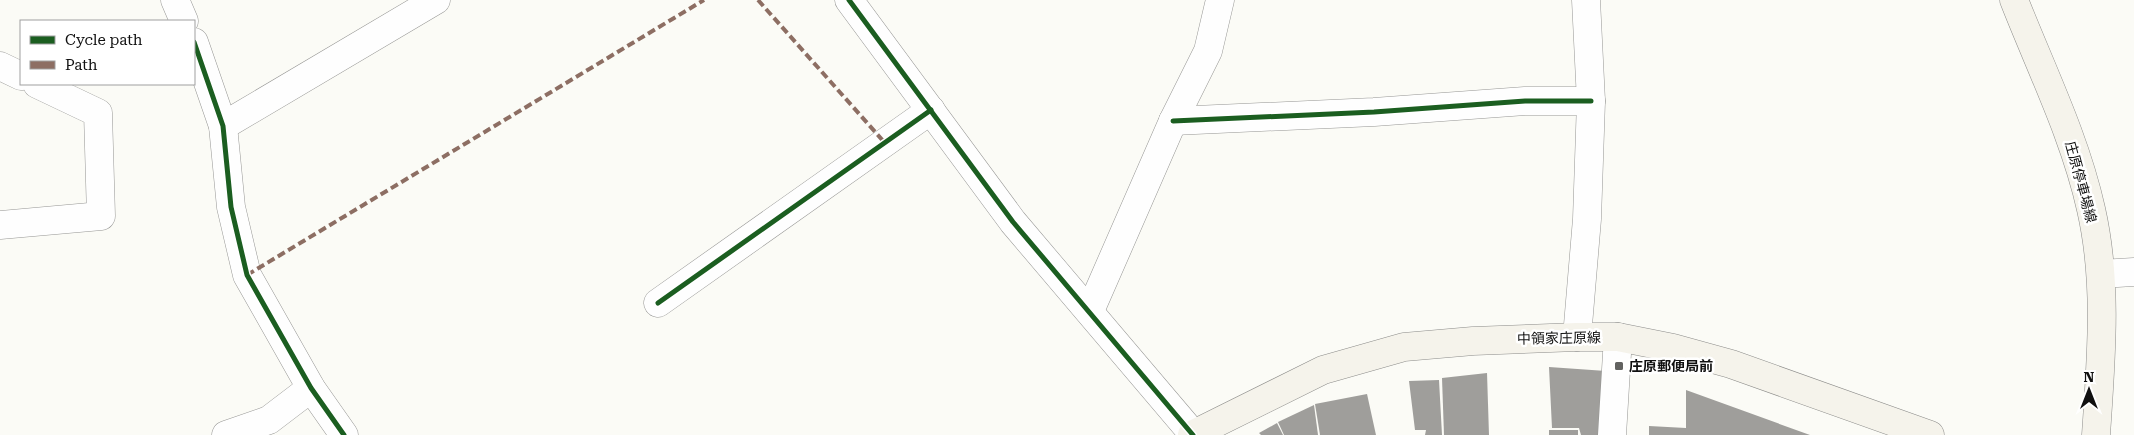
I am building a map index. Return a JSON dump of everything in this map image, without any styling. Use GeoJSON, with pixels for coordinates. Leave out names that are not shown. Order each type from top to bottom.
{"type":"FeatureCollection","features":[{"type":"Feature","properties":{"kind":"main road","name":"庄原停車場線"},"geometry":{"type":"LineString","coordinates":[[2014,0],[2064,122],[2091,209],[2101,274],[2101,368],[2096,435]]}},
{"type":"Feature","properties":{"kind":"main road","name":"中領家庄原線"},"geometry":{"type":"LineString","coordinates":[[1192,435],[1323,370],[1404,347],[1473,341],[1577,337],[1618,338],[1673,348],[1731,364],[1930,435]]}},
{"type":"Feature","properties":{"kind":"street"},"geometry":{"type":"LineString","coordinates":[[175,0],[184,20]]}},
{"type":"Feature","properties":{"kind":"street"},"geometry":{"type":"LineString","coordinates":[[223,126],[436,0]]}},
{"type":"Feature","properties":{"kind":"street"},"geometry":{"type":"LineString","coordinates":[[849,0],[1013,222],[1090,311],[1192,435]]}},
{"type":"Feature","properties":{"kind":"street"},"geometry":{"type":"LineString","coordinates":[[1090,311],[1173,120],[1208,51],[1220,0]]}},
{"type":"Feature","properties":{"kind":"street"},"geometry":{"type":"LineString","coordinates":[[1577,337],[1587,219],[1592,100],[1586,0]]}},
{"type":"Feature","properties":{"kind":"street"},"geometry":{"type":"LineString","coordinates":[[195,45],[223,126],[231,207],[247,275],[311,388],[344,435]]}},
{"type":"Feature","properties":{"kind":"street"},"geometry":{"type":"LineString","coordinates":[[0,66],[20,76]]}},
{"type":"Feature","properties":{"kind":"street"},"geometry":{"type":"LineString","coordinates":[[0,225],[101,216],[98,113],[39,85]]}},
{"type":"Feature","properties":{"kind":"street"},"geometry":{"type":"LineString","coordinates":[[1173,120],[1374,112],[1525,100],[1592,100]]}},
{"type":"Feature","properties":{"kind":"street"},"geometry":{"type":"LineString","coordinates":[[658,303],[931,110]]}},
{"type":"Feature","properties":{"kind":"street"},"geometry":{"type":"LineString","coordinates":[[2101,274],[2134,272]]}},
{"type":"Feature","properties":{"kind":"street"},"geometry":{"type":"LineString","coordinates":[[1612,435],[1618,338]]}},
{"type":"Feature","properties":{"kind":"street"},"geometry":{"type":"LineString","coordinates":[[226,435],[269,420],[311,388]]}},
{"type":"Feature","properties":{"kind":"building"},"geometry":{"type":"Polygon","coordinates":[[[1549,367],[1606,371],[1603,435],[1581,435],[1579,428],[1552,428],[1549,367]]]}},
{"type":"Feature","properties":{"kind":"building"},"geometry":{"type":"Polygon","coordinates":[[[1487,373],[1489,435],[1444,435],[1442,378],[1487,373]]]}},
{"type":"Feature","properties":{"kind":"building"},"geometry":{"type":"Polygon","coordinates":[[[1439,380],[1442,435],[1425,435],[1426,430],[1415,430],[1409,381],[1439,380]]]}},
{"type":"Feature","properties":{"kind":"building"},"geometry":{"type":"Polygon","coordinates":[[[1686,390],[1810,435],[1649,435],[1649,426],[1686,428],[1686,390]]]}},
{"type":"Feature","properties":{"kind":"building"},"geometry":{"type":"Polygon","coordinates":[[[1367,394],[1376,435],[1320,435],[1315,404],[1367,394]]]}},
{"type":"Feature","properties":{"kind":"building"},"geometry":{"type":"Polygon","coordinates":[[[1314,405],[1318,435],[1284,435],[1278,422],[1314,405]]]}},
{"type":"Feature","properties":{"kind":"building"},"geometry":{"type":"Polygon","coordinates":[[[1277,423],[1283,435],[1261,435],[1259,433],[1277,423]]]}},
{"type":"Feature","properties":{"kind":"building"},"geometry":{"type":"Polygon","coordinates":[[[1549,430],[1578,430],[1578,435],[1549,435],[1549,430]]]}},
{"type":"Feature","properties":{"kind":"marked path"},"geometry":{"type":"LineString","coordinates":[[247,275],[704,0]]}},
{"type":"Feature","properties":{"kind":"marked path"},"geometry":{"type":"LineString","coordinates":[[758,0],[885,143]]}},
{"type":"Feature","properties":{"kind":"cycle path"},"geometry":{"type":"LineString","coordinates":[[849,0],[1013,222],[1193,435]]}},
{"type":"Feature","properties":{"kind":"cycle path"},"geometry":{"type":"LineString","coordinates":[[195,45],[223,126],[231,207],[247,275],[311,388],[344,435]]}},
{"type":"Feature","properties":{"kind":"cycle path"},"geometry":{"type":"LineString","coordinates":[[1173,121],[1374,112],[1525,101],[1591,101]]}},
{"type":"Feature","properties":{"kind":"cycle path"},"geometry":{"type":"LineString","coordinates":[[658,303],[931,110]]}},
{"type":"Feature","properties":{"kind":"place","name":"庄原郵便局前"},"geometry":{"type":"Point","coordinates":[1619,366]}}]}
